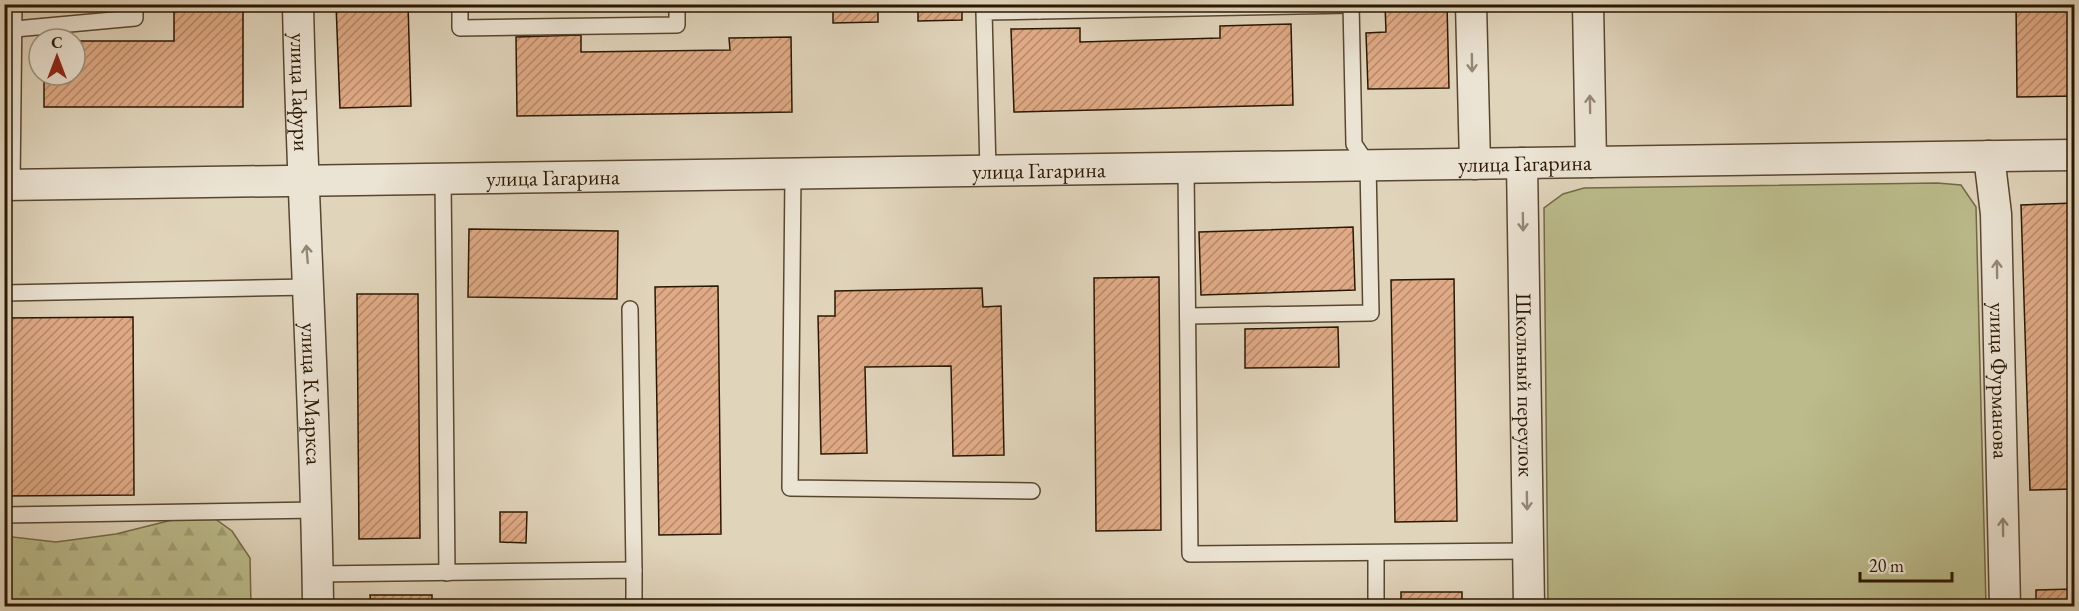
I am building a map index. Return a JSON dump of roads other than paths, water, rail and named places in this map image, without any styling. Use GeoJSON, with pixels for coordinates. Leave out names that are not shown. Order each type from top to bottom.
{"type":"FeatureCollection","features":[{"type":"Feature","properties":{"kind":"street","name":"улица Гафури"},"geometry":{"type":"LineString","coordinates":[[298,4],[301,181]]}},
{"type":"Feature","properties":{"kind":"street"},"geometry":{"type":"LineString","coordinates":[[1471,4],[1475,164]]}},
{"type":"Feature","properties":{"kind":"street"},"geometry":{"type":"LineString","coordinates":[[1588,4],[1592,162]]}},
{"type":"Feature","properties":{"kind":"street","name":"улица Гагарина"},"geometry":{"type":"LineString","coordinates":[[8,185],[2074,155]]}},
{"type":"Feature","properties":{"kind":"street","name":"улица Фурманова"},"geometry":{"type":"LineString","coordinates":[[1989,156],[1996,214],[2005,606]]}},
{"type":"Feature","properties":{"kind":"street","name":"Школьный переулок"},"geometry":{"type":"LineString","coordinates":[[1522,163],[1529,606]]}},
{"type":"Feature","properties":{"kind":"street","name":"улица К.Маркса"},"geometry":{"type":"LineString","coordinates":[[301,181],[309,287],[318,510],[318,606]]}},
{"type":"Feature","properties":{"kind":"lane"},"geometry":{"type":"LineString","coordinates":[[9,30],[135,18],[135,4]]}},
{"type":"Feature","properties":{"kind":"lane"},"geometry":{"type":"LineString","coordinates":[[460,4],[460,28],[677,25],[676,4]]}},
{"type":"Feature","properties":{"kind":"lane"},"geometry":{"type":"LineString","coordinates":[[988,171],[984,12],[1041,8],[1351,5],[1354,144],[1368,165],[1371,313],[1188,316]]}},
{"type":"Feature","properties":{"kind":"lane"},"geometry":{"type":"LineString","coordinates":[[8,185],[9,30],[14,6]]}},
{"type":"Feature","properties":{"kind":"lane"},"geometry":{"type":"LineString","coordinates":[[1186,168],[1190,554],[1528,551]]}},
{"type":"Feature","properties":{"kind":"lane"},"geometry":{"type":"LineString","coordinates":[[793,173],[790,488],[1032,491]]}},
{"type":"Feature","properties":{"kind":"lane"},"geometry":{"type":"LineString","coordinates":[[443,179],[447,573]]}},
{"type":"Feature","properties":{"kind":"lane"},"geometry":{"type":"LineString","coordinates":[[4,292],[309,287]]}},
{"type":"Feature","properties":{"kind":"lane"},"geometry":{"type":"LineString","coordinates":[[630,309],[634,606]]}},
{"type":"Feature","properties":{"kind":"lane"},"geometry":{"type":"LineString","coordinates":[[4,515],[318,510]]}},
{"type":"Feature","properties":{"kind":"lane"},"geometry":{"type":"LineString","coordinates":[[1376,553],[1376,606]]}},
{"type":"Feature","properties":{"kind":"lane"},"geometry":{"type":"LineString","coordinates":[[318,574],[634,570]]}}]}
